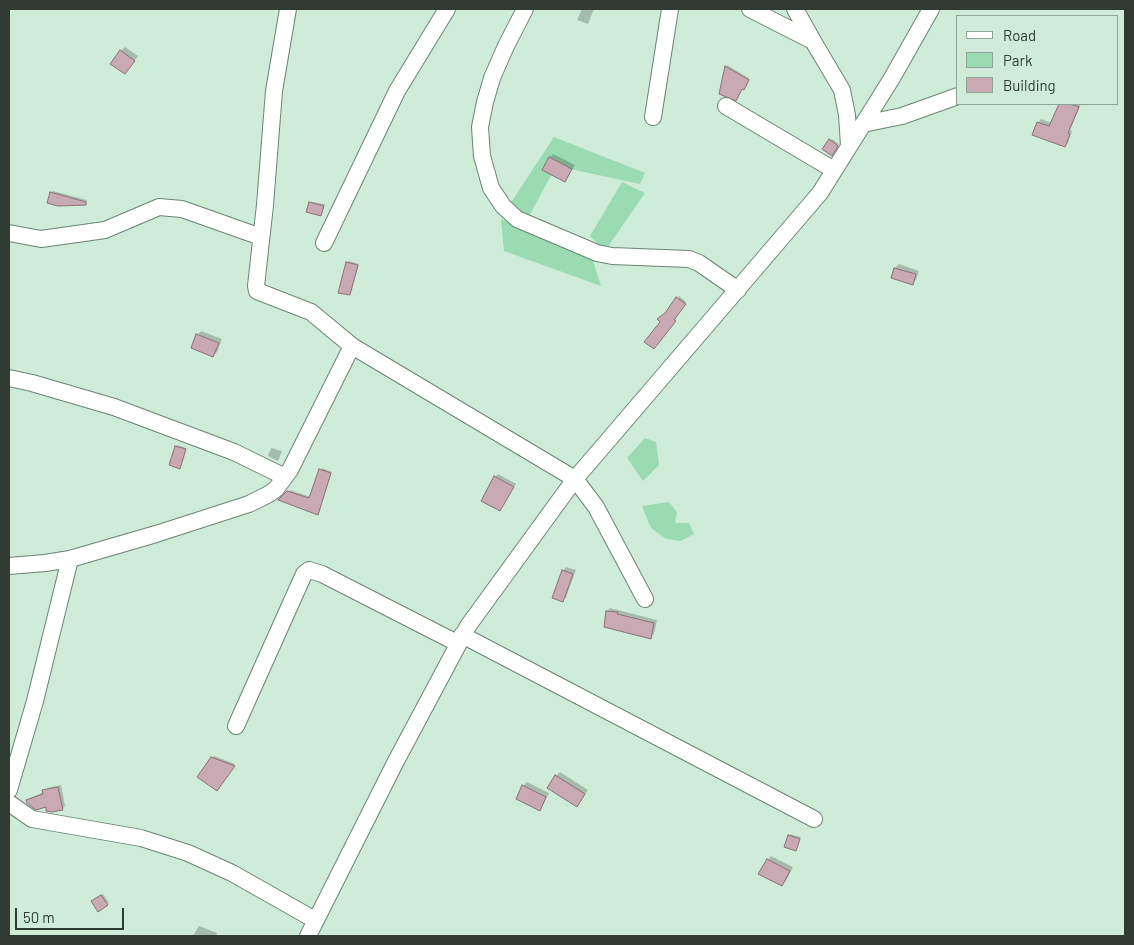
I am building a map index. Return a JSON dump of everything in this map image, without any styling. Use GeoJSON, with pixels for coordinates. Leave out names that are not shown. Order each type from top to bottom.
{"type":"FeatureCollection","features":[{"type":"Feature","properties":{"kind":"street"},"geometry":{"type":"LineString","coordinates":[[288,9],[274,91],[257,291],[311,312],[352,346],[575,479],[596,507],[644,599]]}},
{"type":"Feature","properties":{"kind":"street"},"geometry":{"type":"LineString","coordinates":[[324,243],[397,92],[448,9]]}},
{"type":"Feature","properties":{"kind":"street"},"geometry":{"type":"LineString","coordinates":[[525,9],[492,78],[480,127],[482,156],[491,188],[503,206],[517,219],[597,253],[612,256],[689,259],[699,263],[738,290]]}},
{"type":"Feature","properties":{"kind":"street"},"geometry":{"type":"LineString","coordinates":[[653,117],[670,9]]}},
{"type":"Feature","properties":{"kind":"street"},"geometry":{"type":"LineString","coordinates":[[750,9],[813,41]]}},
{"type":"Feature","properties":{"kind":"street"},"geometry":{"type":"LineString","coordinates":[[795,9],[842,90],[849,145]]}},
{"type":"Feature","properties":{"kind":"street"},"geometry":{"type":"LineString","coordinates":[[308,936],[460,639],[575,479],[820,193],[892,78],[931,9]]}},
{"type":"Feature","properties":{"kind":"street"},"geometry":{"type":"LineString","coordinates":[[863,124],[902,116],[956,97]]}},
{"type":"Feature","properties":{"kind":"street"},"geometry":{"type":"LineString","coordinates":[[726,106],[834,170]]}},
{"type":"Feature","properties":{"kind":"street"},"geometry":{"type":"LineString","coordinates":[[9,233],[41,239],[105,230],[158,207],[182,209],[261,237]]}},
{"type":"Feature","properties":{"kind":"street"},"geometry":{"type":"LineString","coordinates":[[9,566],[70,559],[249,504],[276,489],[290,470],[352,346]]}},
{"type":"Feature","properties":{"kind":"street"},"geometry":{"type":"LineString","coordinates":[[9,378],[114,407],[234,452],[281,475],[286,474]]}},
{"type":"Feature","properties":{"kind":"street"},"geometry":{"type":"LineString","coordinates":[[9,790],[16,747],[35,702],[70,559]]}},
{"type":"Feature","properties":{"kind":"street"},"geometry":{"type":"LineString","coordinates":[[236,726],[304,574],[309,570],[322,574],[460,639],[814,819]]}},
{"type":"Feature","properties":{"kind":"street"},"geometry":{"type":"LineString","coordinates":[[9,803],[32,819],[141,838],[188,853],[232,872],[316,920]]}},
{"type":"Feature","properties":{"kind":"green space"},"geometry":{"type":"Polygon","coordinates":[[[554,137],[645,173],[640,184],[556,166],[526,222],[506,210],[554,137]]]}},
{"type":"Feature","properties":{"kind":"green space"},"geometry":{"type":"Polygon","coordinates":[[[622,182],[645,193],[605,251],[590,236],[622,182]]]}},
{"type":"Feature","properties":{"kind":"green space"},"geometry":{"type":"Polygon","coordinates":[[[501,219],[591,254],[601,286],[504,251],[501,219]]]}},
{"type":"Feature","properties":{"kind":"green space"},"geometry":{"type":"Polygon","coordinates":[[[645,438],[656,442],[659,465],[643,481],[627,458],[645,438]]]}},
{"type":"Feature","properties":{"kind":"green space"},"geometry":{"type":"Polygon","coordinates":[[[669,502],[677,512],[675,523],[689,523],[694,534],[681,541],[666,539],[651,528],[642,506],[669,502]]]}},
{"type":"Feature","properties":{"kind":"building"},"geometry":{"type":"Polygon","coordinates":[[[120,50],[135,61],[125,74],[110,64],[120,50]]]}},
{"type":"Feature","properties":{"kind":"building"},"geometry":{"type":"Polygon","coordinates":[[[725,66],[749,80],[736,101],[719,94],[725,66]]]}},
{"type":"Feature","properties":{"kind":"building"},"geometry":{"type":"Polygon","coordinates":[[[1059,105],[1079,107],[1068,133],[1070,134],[1065,147],[1032,135],[1037,122],[1049,126],[1059,105]]]}},
{"type":"Feature","properties":{"kind":"building"},"geometry":{"type":"Polygon","coordinates":[[[829,139],[838,146],[832,156],[822,149],[829,139]]]}},
{"type":"Feature","properties":{"kind":"building"},"geometry":{"type":"Polygon","coordinates":[[[549,157],[572,169],[565,182],[542,170],[549,157]]]}},
{"type":"Feature","properties":{"kind":"building"},"geometry":{"type":"Polygon","coordinates":[[[50,192],[86,202],[86,205],[58,206],[47,203],[50,192]]]}},
{"type":"Feature","properties":{"kind":"building"},"geometry":{"type":"Polygon","coordinates":[[[309,202],[324,206],[321,216],[306,212],[309,202]]]}},
{"type":"Feature","properties":{"kind":"building"},"geometry":{"type":"Polygon","coordinates":[[[346,262],[358,265],[350,295],[338,293],[346,262]]]}},
{"type":"Feature","properties":{"kind":"building"},"geometry":{"type":"Polygon","coordinates":[[[894,268],[916,274],[913,285],[891,278],[894,268]]]}},
{"type":"Feature","properties":{"kind":"building"},"geometry":{"type":"Polygon","coordinates":[[[676,297],[686,304],[674,320],[676,321],[654,349],[644,342],[660,322],[657,319],[665,313],[676,297]]]}},
{"type":"Feature","properties":{"kind":"building"},"geometry":{"type":"Polygon","coordinates":[[[196,334],[219,343],[213,357],[191,348],[196,334]]]}},
{"type":"Feature","properties":{"kind":"building"},"geometry":{"type":"Polygon","coordinates":[[[175,446],[186,449],[180,469],[169,465],[175,446]]]}},
{"type":"Feature","properties":{"kind":"building"},"geometry":{"type":"Polygon","coordinates":[[[319,469],[331,473],[318,515],[278,500],[287,491],[309,498],[319,469]]]}},
{"type":"Feature","properties":{"kind":"building"},"geometry":{"type":"Polygon","coordinates":[[[494,476],[514,487],[500,511],[481,501],[494,476]]]}},
{"type":"Feature","properties":{"kind":"building"},"geometry":{"type":"Polygon","coordinates":[[[562,570],[573,574],[563,602],[552,598],[562,570]]]}},
{"type":"Feature","properties":{"kind":"building"},"geometry":{"type":"Polygon","coordinates":[[[606,611],[618,612],[617,614],[654,623],[651,639],[604,627],[606,611]]]}},
{"type":"Feature","properties":{"kind":"building"},"geometry":{"type":"Polygon","coordinates":[[[211,757],[235,766],[217,791],[197,777],[211,757]]]}},
{"type":"Feature","properties":{"kind":"building"},"geometry":{"type":"Polygon","coordinates":[[[555,775],[585,794],[577,807],[547,788],[555,775]]]}},
{"type":"Feature","properties":{"kind":"building"},"geometry":{"type":"Polygon","coordinates":[[[522,785],[546,797],[540,811],[516,799],[522,785]]]}},
{"type":"Feature","properties":{"kind":"building"},"geometry":{"type":"Polygon","coordinates":[[[58,787],[63,810],[46,811],[46,807],[36,810],[27,803],[26,800],[43,794],[42,790],[58,787]]]}},
{"type":"Feature","properties":{"kind":"building"},"geometry":{"type":"Polygon","coordinates":[[[788,835],[800,839],[796,851],[784,847],[788,835]]]}},
{"type":"Feature","properties":{"kind":"building"},"geometry":{"type":"Polygon","coordinates":[[[767,859],[790,871],[782,886],[758,874],[767,859]]]}},
{"type":"Feature","properties":{"kind":"building"},"geometry":{"type":"Polygon","coordinates":[[[101,895],[108,905],[98,912],[91,901],[101,895]]]}}]}
